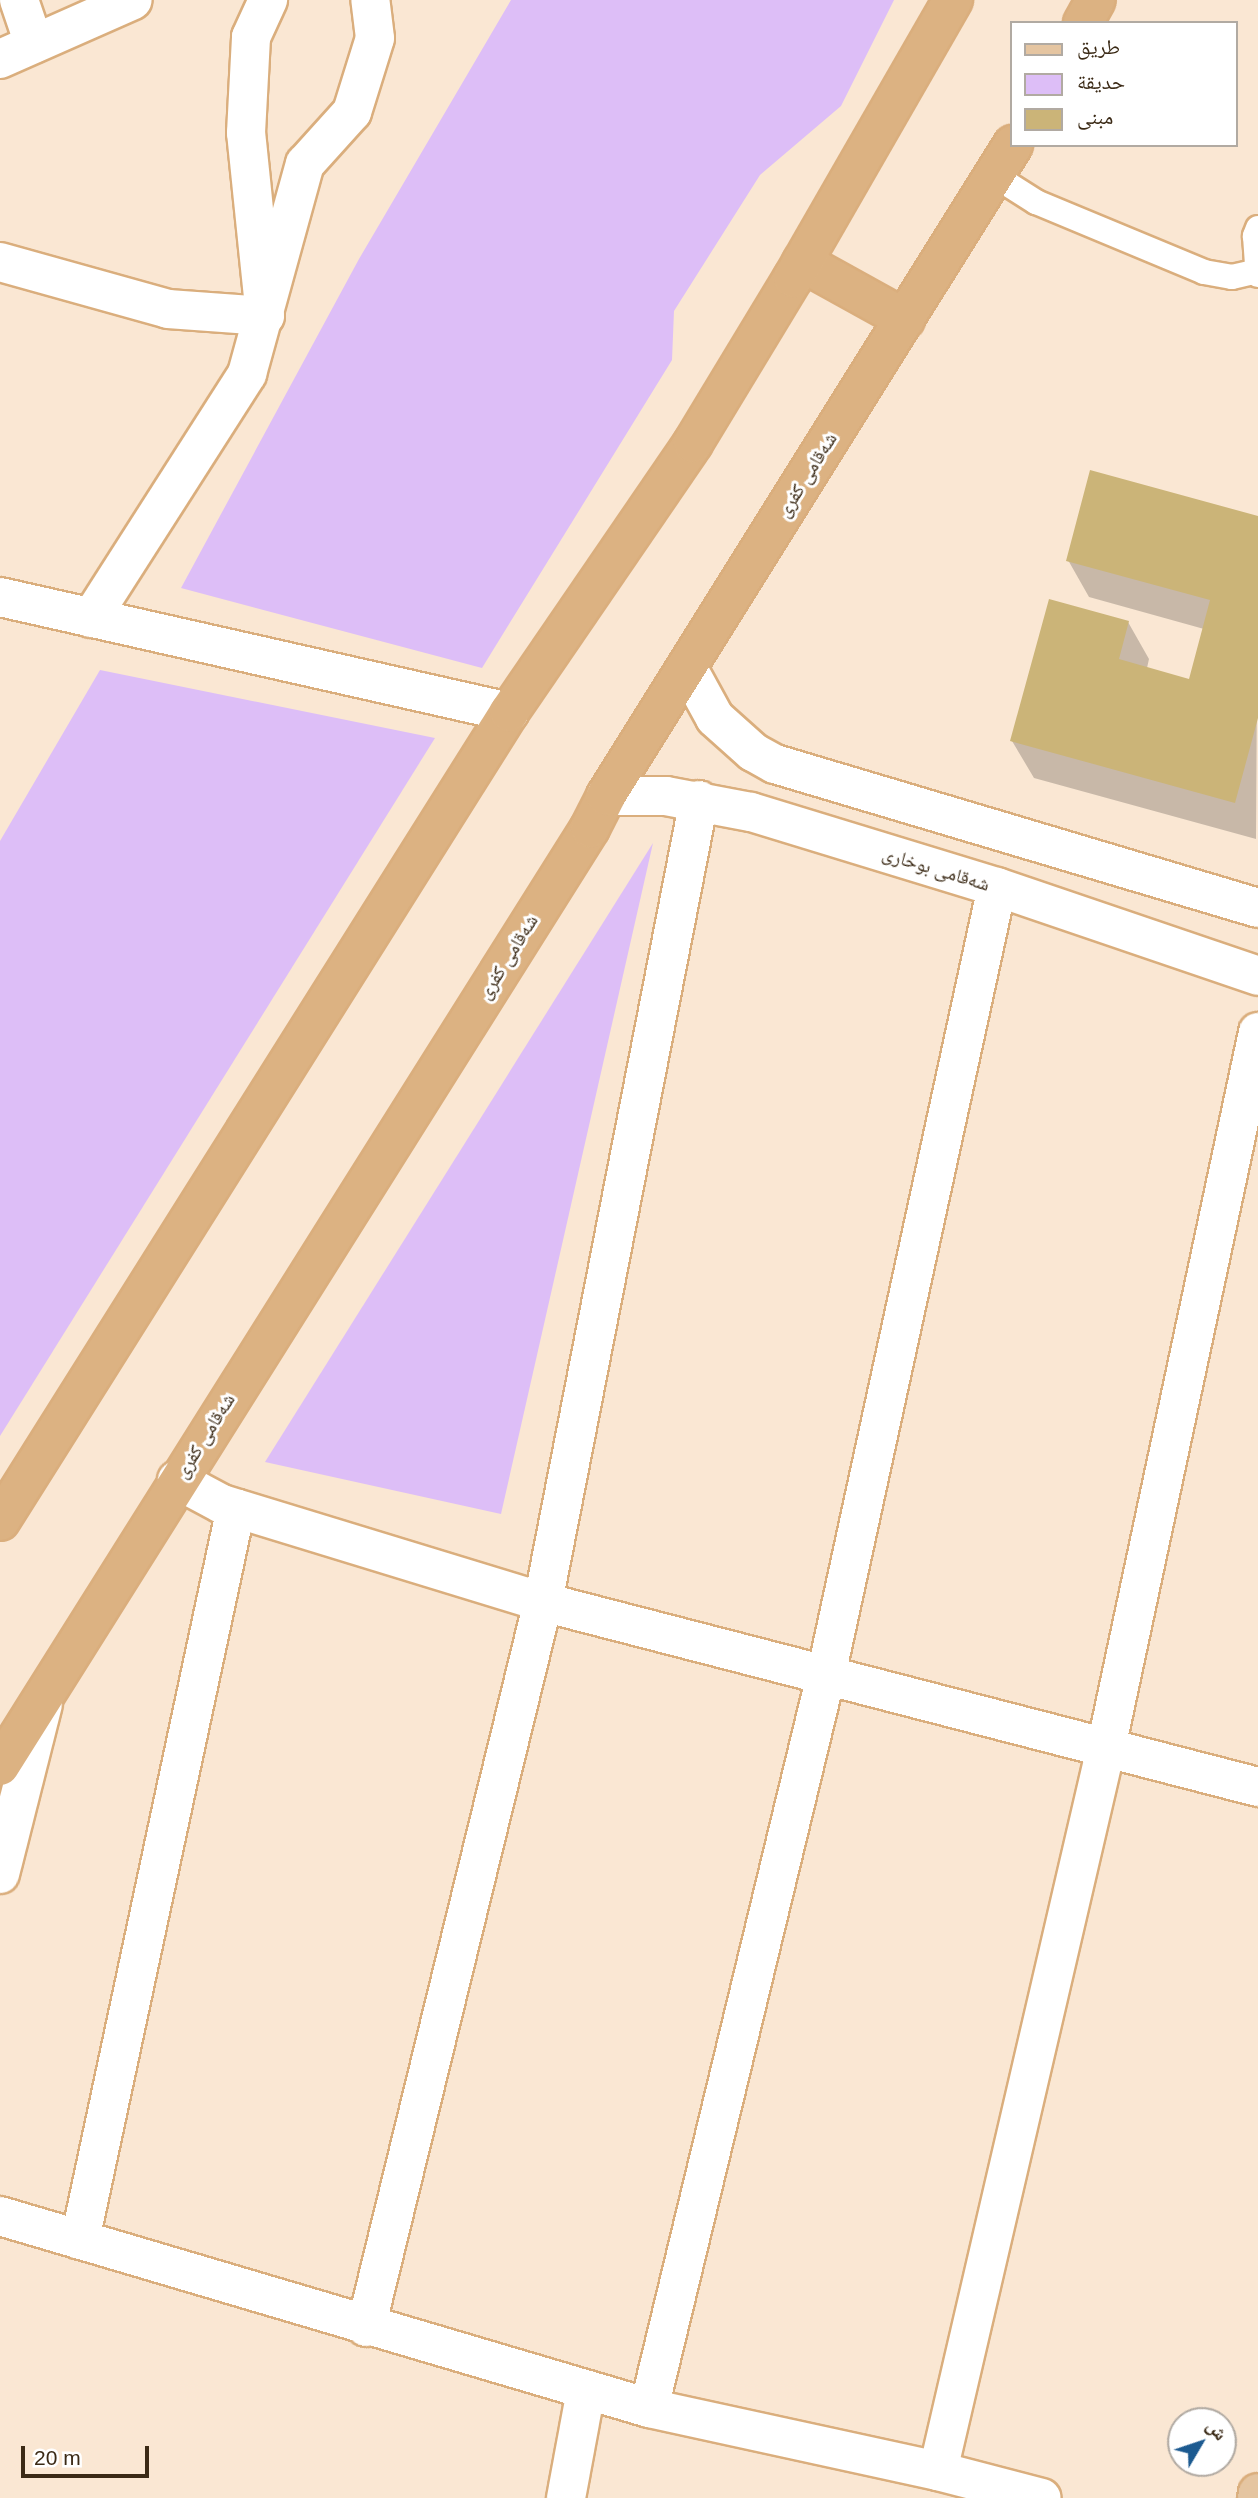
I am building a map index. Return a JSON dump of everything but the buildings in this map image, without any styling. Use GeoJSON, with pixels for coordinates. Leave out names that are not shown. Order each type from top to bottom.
{"type":"FeatureCollection","features":[{"type":"Feature","properties":{"kind":"highway"},"geometry":{"type":"LineString","coordinates":[[0,1521],[509,712],[693,443],[803,262],[953,0]]}},
{"type":"Feature","properties":{"kind":"highway"},"geometry":{"type":"LineString","coordinates":[[1084,21],[1096,0]]}},
{"type":"Feature","properties":{"kind":"highway","name":"شەقامی کفری"},"geometry":{"type":"LineString","coordinates":[[0,1766],[177,1480],[582,840],[606,796],[1004,161]]}},
{"type":"Feature","properties":{"kind":"highway"},"geometry":{"type":"LineString","coordinates":[[803,262],[905,319]]}},
{"type":"Feature","properties":{"kind":"street"},"geometry":{"type":"LineString","coordinates":[[19,0],[17,51],[133,0]]}},
{"type":"Feature","properties":{"kind":"street"},"geometry":{"type":"LineString","coordinates":[[265,316],[246,133],[251,37],[268,0]]}},
{"type":"Feature","properties":{"kind":"street"},"geometry":{"type":"LineString","coordinates":[[91,618],[247,374],[305,164],[352,112],[375,38],[370,0]]}},
{"type":"Feature","properties":{"kind":"street"},"geometry":{"type":"LineString","coordinates":[[0,262],[167,309],[265,316]]}},
{"type":"Feature","properties":{"kind":"street"},"geometry":{"type":"LineString","coordinates":[[0,597],[509,712]]}},
{"type":"Feature","properties":{"kind":"street"},"geometry":{"type":"LineString","coordinates":[[687,667],[715,718],[753,752],[775,764],[1258,908]]}},
{"type":"Feature","properties":{"kind":"street"},"geometry":{"type":"LineString","coordinates":[[751,812],[775,764]]}},
{"type":"Feature","properties":{"kind":"street","name":"شەقامی بوخاری"},"geometry":{"type":"LineString","coordinates":[[606,796],[666,796],[699,800],[751,812],[997,887],[1258,976]]}},
{"type":"Feature","properties":{"kind":"street"},"geometry":{"type":"LineString","coordinates":[[366,2327],[543,1602],[699,800]]}},
{"type":"Feature","properties":{"kind":"street"},"geometry":{"type":"LineString","coordinates":[[649,2408],[826,1675],[997,887]]}},
{"type":"Feature","properties":{"kind":"street"},"geometry":{"type":"LineString","coordinates":[[938,2471],[1106,1748],[1258,1032]]}},
{"type":"Feature","properties":{"kind":"street"},"geometry":{"type":"LineString","coordinates":[[177,1480],[236,1508],[543,1602],[1258,1787]]}},
{"type":"Feature","properties":{"kind":"street"},"geometry":{"type":"LineString","coordinates":[[80,2240],[236,1508]]}},
{"type":"Feature","properties":{"kind":"street"},"geometry":{"type":"LineString","coordinates":[[0,1874],[47,1688]]}},
{"type":"Feature","properties":{"kind":"street"},"geometry":{"type":"LineString","coordinates":[[0,2216],[366,2327],[649,2408],[938,2471],[1042,2498]]}},
{"type":"Feature","properties":{"kind":"street"},"geometry":{"type":"LineString","coordinates":[[566,2498],[586,2390]]}},
{"type":"Feature","properties":{"kind":"lane"},"geometry":{"type":"LineString","coordinates":[[1004,161],[1036,202],[1204,272],[1232,277],[1257,273],[1258,228]]}},
{"type":"Feature","properties":{"kind":"green space"},"geometry":{"type":"Polygon","coordinates":[[[511,0],[894,0],[841,106],[760,175],[674,311],[672,360],[482,668],[181,588],[359,259],[511,0]]]}},
{"type":"Feature","properties":{"kind":"green space"},"geometry":{"type":"Polygon","coordinates":[[[100,670],[435,738],[0,1436],[0,841],[100,670]]]}},
{"type":"Feature","properties":{"kind":"green space"},"geometry":{"type":"Polygon","coordinates":[[[653,843],[501,1514],[265,1462],[653,843]]]}}]}
